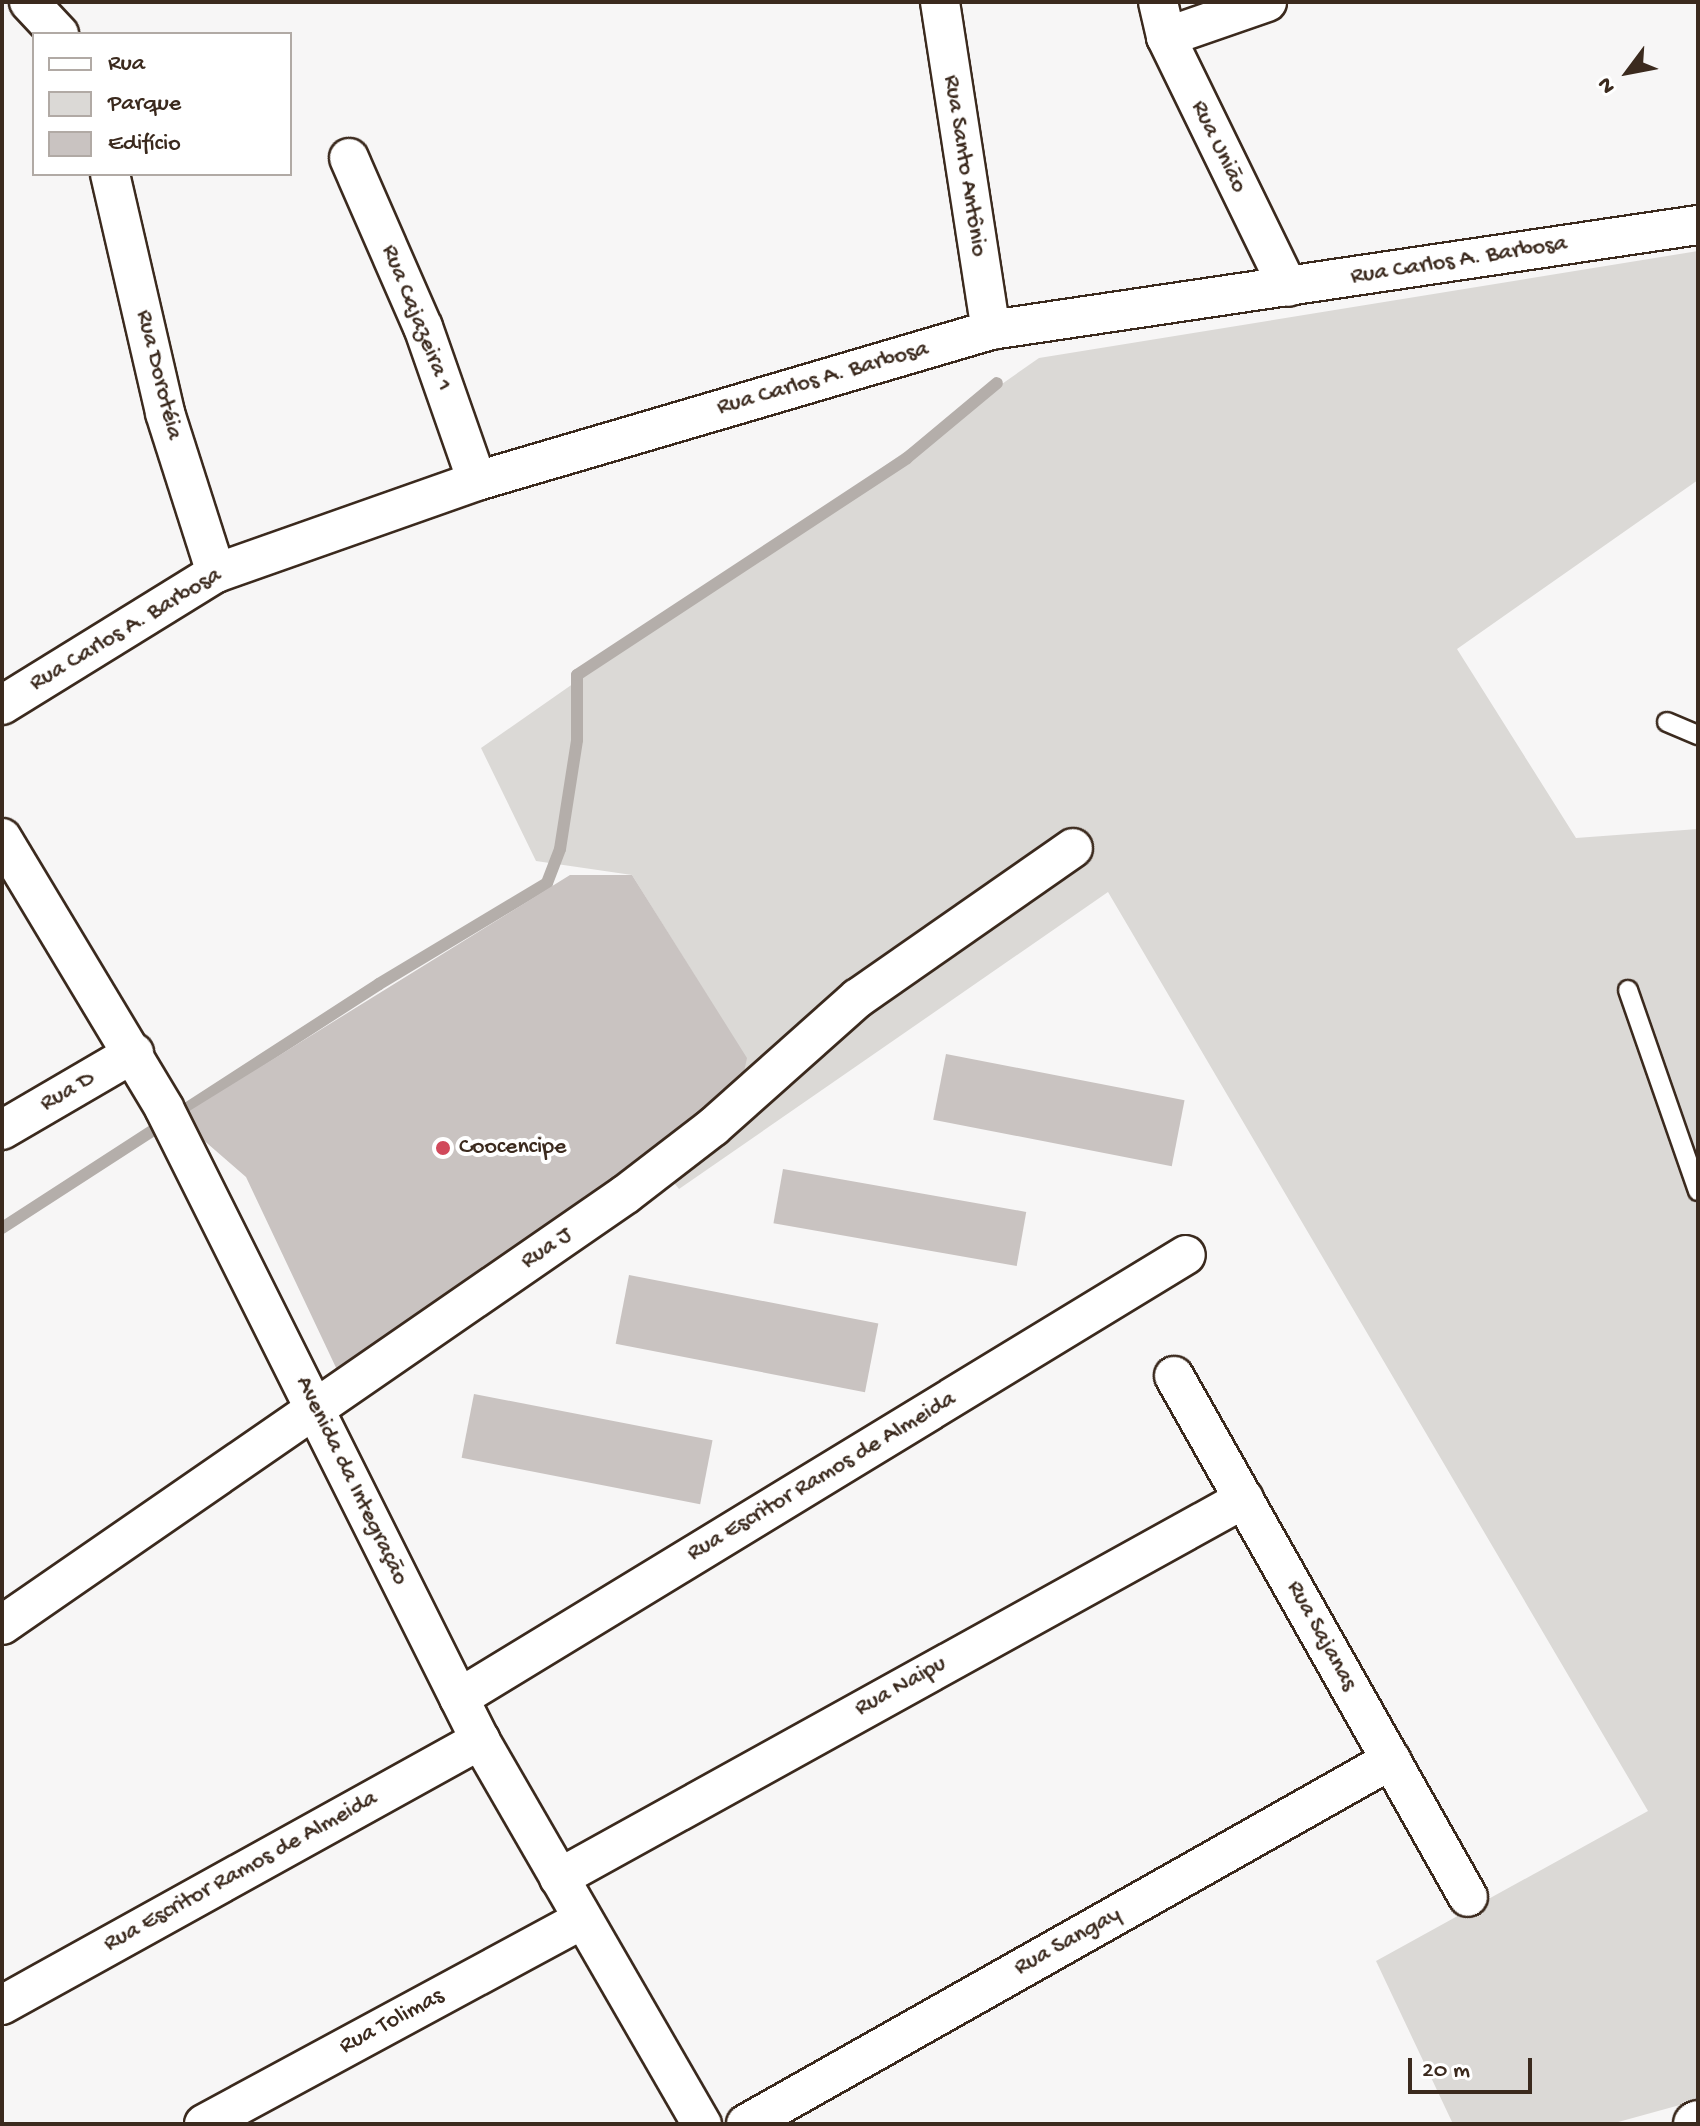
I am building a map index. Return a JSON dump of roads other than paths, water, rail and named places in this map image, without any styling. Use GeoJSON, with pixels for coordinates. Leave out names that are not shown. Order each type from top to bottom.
{"type":"FeatureCollection","features":[{"type":"Feature","properties":{"kind":"street"},"geometry":{"type":"LineString","coordinates":[[29,2],[57,32]]}},
{"type":"Feature","properties":{"kind":"street","name":"Rua Santo Antônio"},"geometry":{"type":"LineString","coordinates":[[940,2],[991,330]]}},
{"type":"Feature","properties":{"kind":"street"},"geometry":{"type":"LineString","coordinates":[[1162,20],[1267,2]]}},
{"type":"Feature","properties":{"kind":"street","name":"Rua União"},"geometry":{"type":"LineString","coordinates":[[1162,20],[1288,287]]}},
{"type":"Feature","properties":{"kind":"street","name":"Rua Cajazeira 1"},"geometry":{"type":"LineString","coordinates":[[349,158],[423,327],[477,481]]}},
{"type":"Feature","properties":{"kind":"street","name":"Rua Dorotéia"},"geometry":{"type":"LineString","coordinates":[[110,176],[165,413],[216,573]]}},
{"type":"Feature","properties":{"kind":"street","name":"Rua Carlos A. Barbosa"},"geometry":{"type":"LineString","coordinates":[[2,705],[216,573],[477,481],[991,330],[1698,225]]}},
{"type":"Feature","properties":{"kind":"street","name":"Avenida da Integração"},"geometry":{"type":"LineString","coordinates":[[2,838],[134,1053],[164,1108],[480,1740],[581,1920],[702,2124]]}},
{"type":"Feature","properties":{"kind":"street","name":"Rua J"},"geometry":{"type":"LineString","coordinates":[[2,1625],[626,1194],[713,1127],[858,998],[1073,848]]}},
{"type":"Feature","properties":{"kind":"street","name":"Rua D"},"geometry":{"type":"LineString","coordinates":[[2,1130],[134,1053]]}},
{"type":"Feature","properties":{"kind":"street","name":"Rua Escritor Ramos de Almeida"},"geometry":{"type":"LineString","coordinates":[[459,1698],[1186,1255]]}},
{"type":"Feature","properties":{"kind":"street","name":"Rua Sajanas"},"geometry":{"type":"LineString","coordinates":[[1174,1376],[1468,1897]]}},
{"type":"Feature","properties":{"kind":"street","name":"Rua Naipu"},"geometry":{"type":"LineString","coordinates":[[559,1878],[1244,1499]]}},
{"type":"Feature","properties":{"kind":"street","name":"Rua Escritor Ramos de Almeida"},"geometry":{"type":"LineString","coordinates":[[2,2005],[480,1740]]}},
{"type":"Feature","properties":{"kind":"street","name":"Rua Sangay"},"geometry":{"type":"LineString","coordinates":[[746,2124],[1391,1760]]}},
{"type":"Feature","properties":{"kind":"street","name":"Rua Tolimas"},"geometry":{"type":"LineString","coordinates":[[204,2124],[581,1920]]}},
{"type":"Feature","properties":{"kind":"lane"},"geometry":{"type":"LineString","coordinates":[[1667,722],[1698,735]]}},
{"type":"Feature","properties":{"kind":"lane"},"geometry":{"type":"LineString","coordinates":[[1628,990],[1698,1191]]}},
{"type":"Feature","properties":{"kind":"waterway"},"geometry":{"type":"LineString","coordinates":[[2,1228],[379,984],[547,883],[560,849],[577,740],[577,675],[907,458],[997,383]]}},
{"type":"Feature","properties":{"kind":"place","name":"Coocencipe"},"geometry":{"type":"Point","coordinates":[443,1148]}}]}
